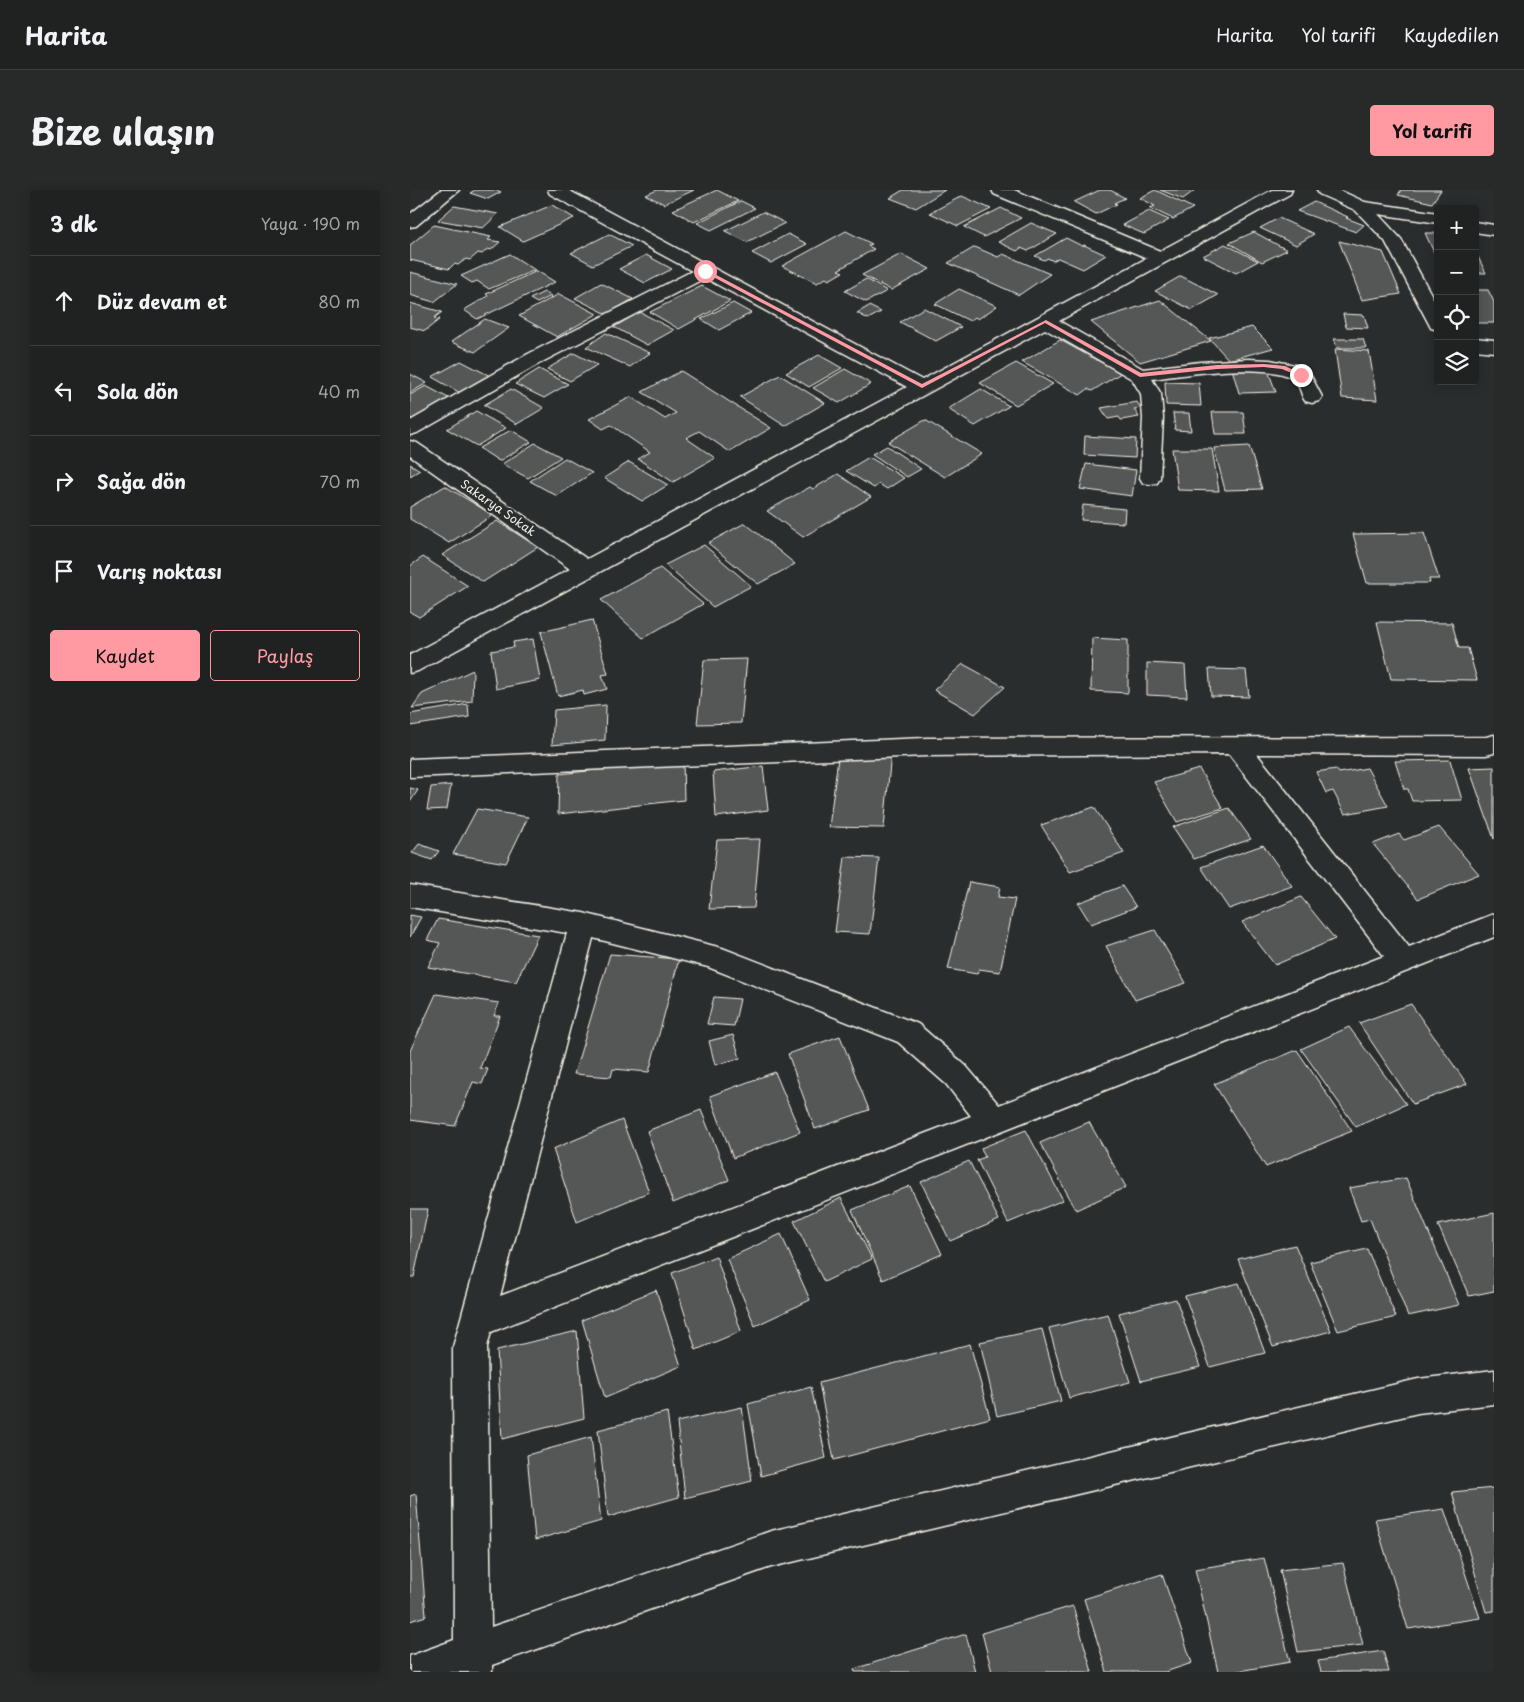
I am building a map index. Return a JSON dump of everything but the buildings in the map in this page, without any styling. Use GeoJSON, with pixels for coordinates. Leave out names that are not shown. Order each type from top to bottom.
{"type":"FeatureCollection","features":[{"type":"Feature","properties":{"kind":"street"},"geometry":{"type":"LineString","coordinates":[[410,222],[452,190]]}},
{"type":"Feature","properties":{"kind":"street"},"geometry":{"type":"LineString","coordinates":[[556,190],[922,387]]}},
{"type":"Feature","properties":{"kind":"street"},"geometry":{"type":"LineString","coordinates":[[1000,190],[1160,257]]}},
{"type":"Feature","properties":{"kind":"street"},"geometry":{"type":"LineString","coordinates":[[410,665],[1284,190]]}},
{"type":"Feature","properties":{"kind":"street"},"geometry":{"type":"LineString","coordinates":[[1325,190],[1361,206],[1434,217]]}},
{"type":"Feature","properties":{"kind":"street"},"geometry":{"type":"LineString","coordinates":[[1361,206],[1392,238],[1434,317]]}},
{"type":"Feature","properties":{"kind":"street"},"geometry":{"type":"LineString","coordinates":[[1479,228],[1494,230]]}},
{"type":"Feature","properties":{"kind":"street"},"geometry":{"type":"LineString","coordinates":[[410,429],[535,358],[705,271]]}},
{"type":"Feature","properties":{"kind":"street"},"geometry":{"type":"LineString","coordinates":[[1046,321],[1140,375],[1151,394],[1153,418],[1150,478]]}},
{"type":"Feature","properties":{"kind":"street"},"geometry":{"type":"LineString","coordinates":[[1479,344],[1494,346]]}},
{"type":"Feature","properties":{"kind":"street"},"geometry":{"type":"LineString","coordinates":[[1140,375],[1217,367],[1274,365],[1292,370],[1301,375],[1312,397]]}},
{"type":"Feature","properties":{"kind":"street","name":"Sakarya Sokak"},"geometry":{"type":"LineString","coordinates":[[410,446],[586,569]]}},
{"type":"Feature","properties":{"kind":"street"},"geometry":{"type":"LineString","coordinates":[[410,768],[926,747],[1486,746],[1494,744]]}},
{"type":"Feature","properties":{"kind":"street"},"geometry":{"type":"LineString","coordinates":[[1236,745],[1404,961]]}},
{"type":"Feature","properties":{"kind":"street"},"geometry":{"type":"LineString","coordinates":[[410,896],[583,924],[712,956],[908,1033],[956,1075],[993,1120]]}},
{"type":"Feature","properties":{"kind":"street"},"geometry":{"type":"LineString","coordinates":[[473,1662],[470,1347],[583,924]]}},
{"type":"Feature","properties":{"kind":"street"},"geometry":{"type":"LineString","coordinates":[[477,1321],[993,1120],[1260,1019],[1494,925]]}},
{"type":"Feature","properties":{"kind":"street"},"geometry":{"type":"LineString","coordinates":[[418,1672],[473,1662],[771,1549],[1418,1396],[1494,1386]]}},
{"type":"Feature","properties":{"kind":"route"},"geometry":{"type":"LineString","coordinates":[[705,271],[922,387],[1046,321],[1140,375],[1217,367],[1264,365],[1283,367],[1301,375]]}}]}
